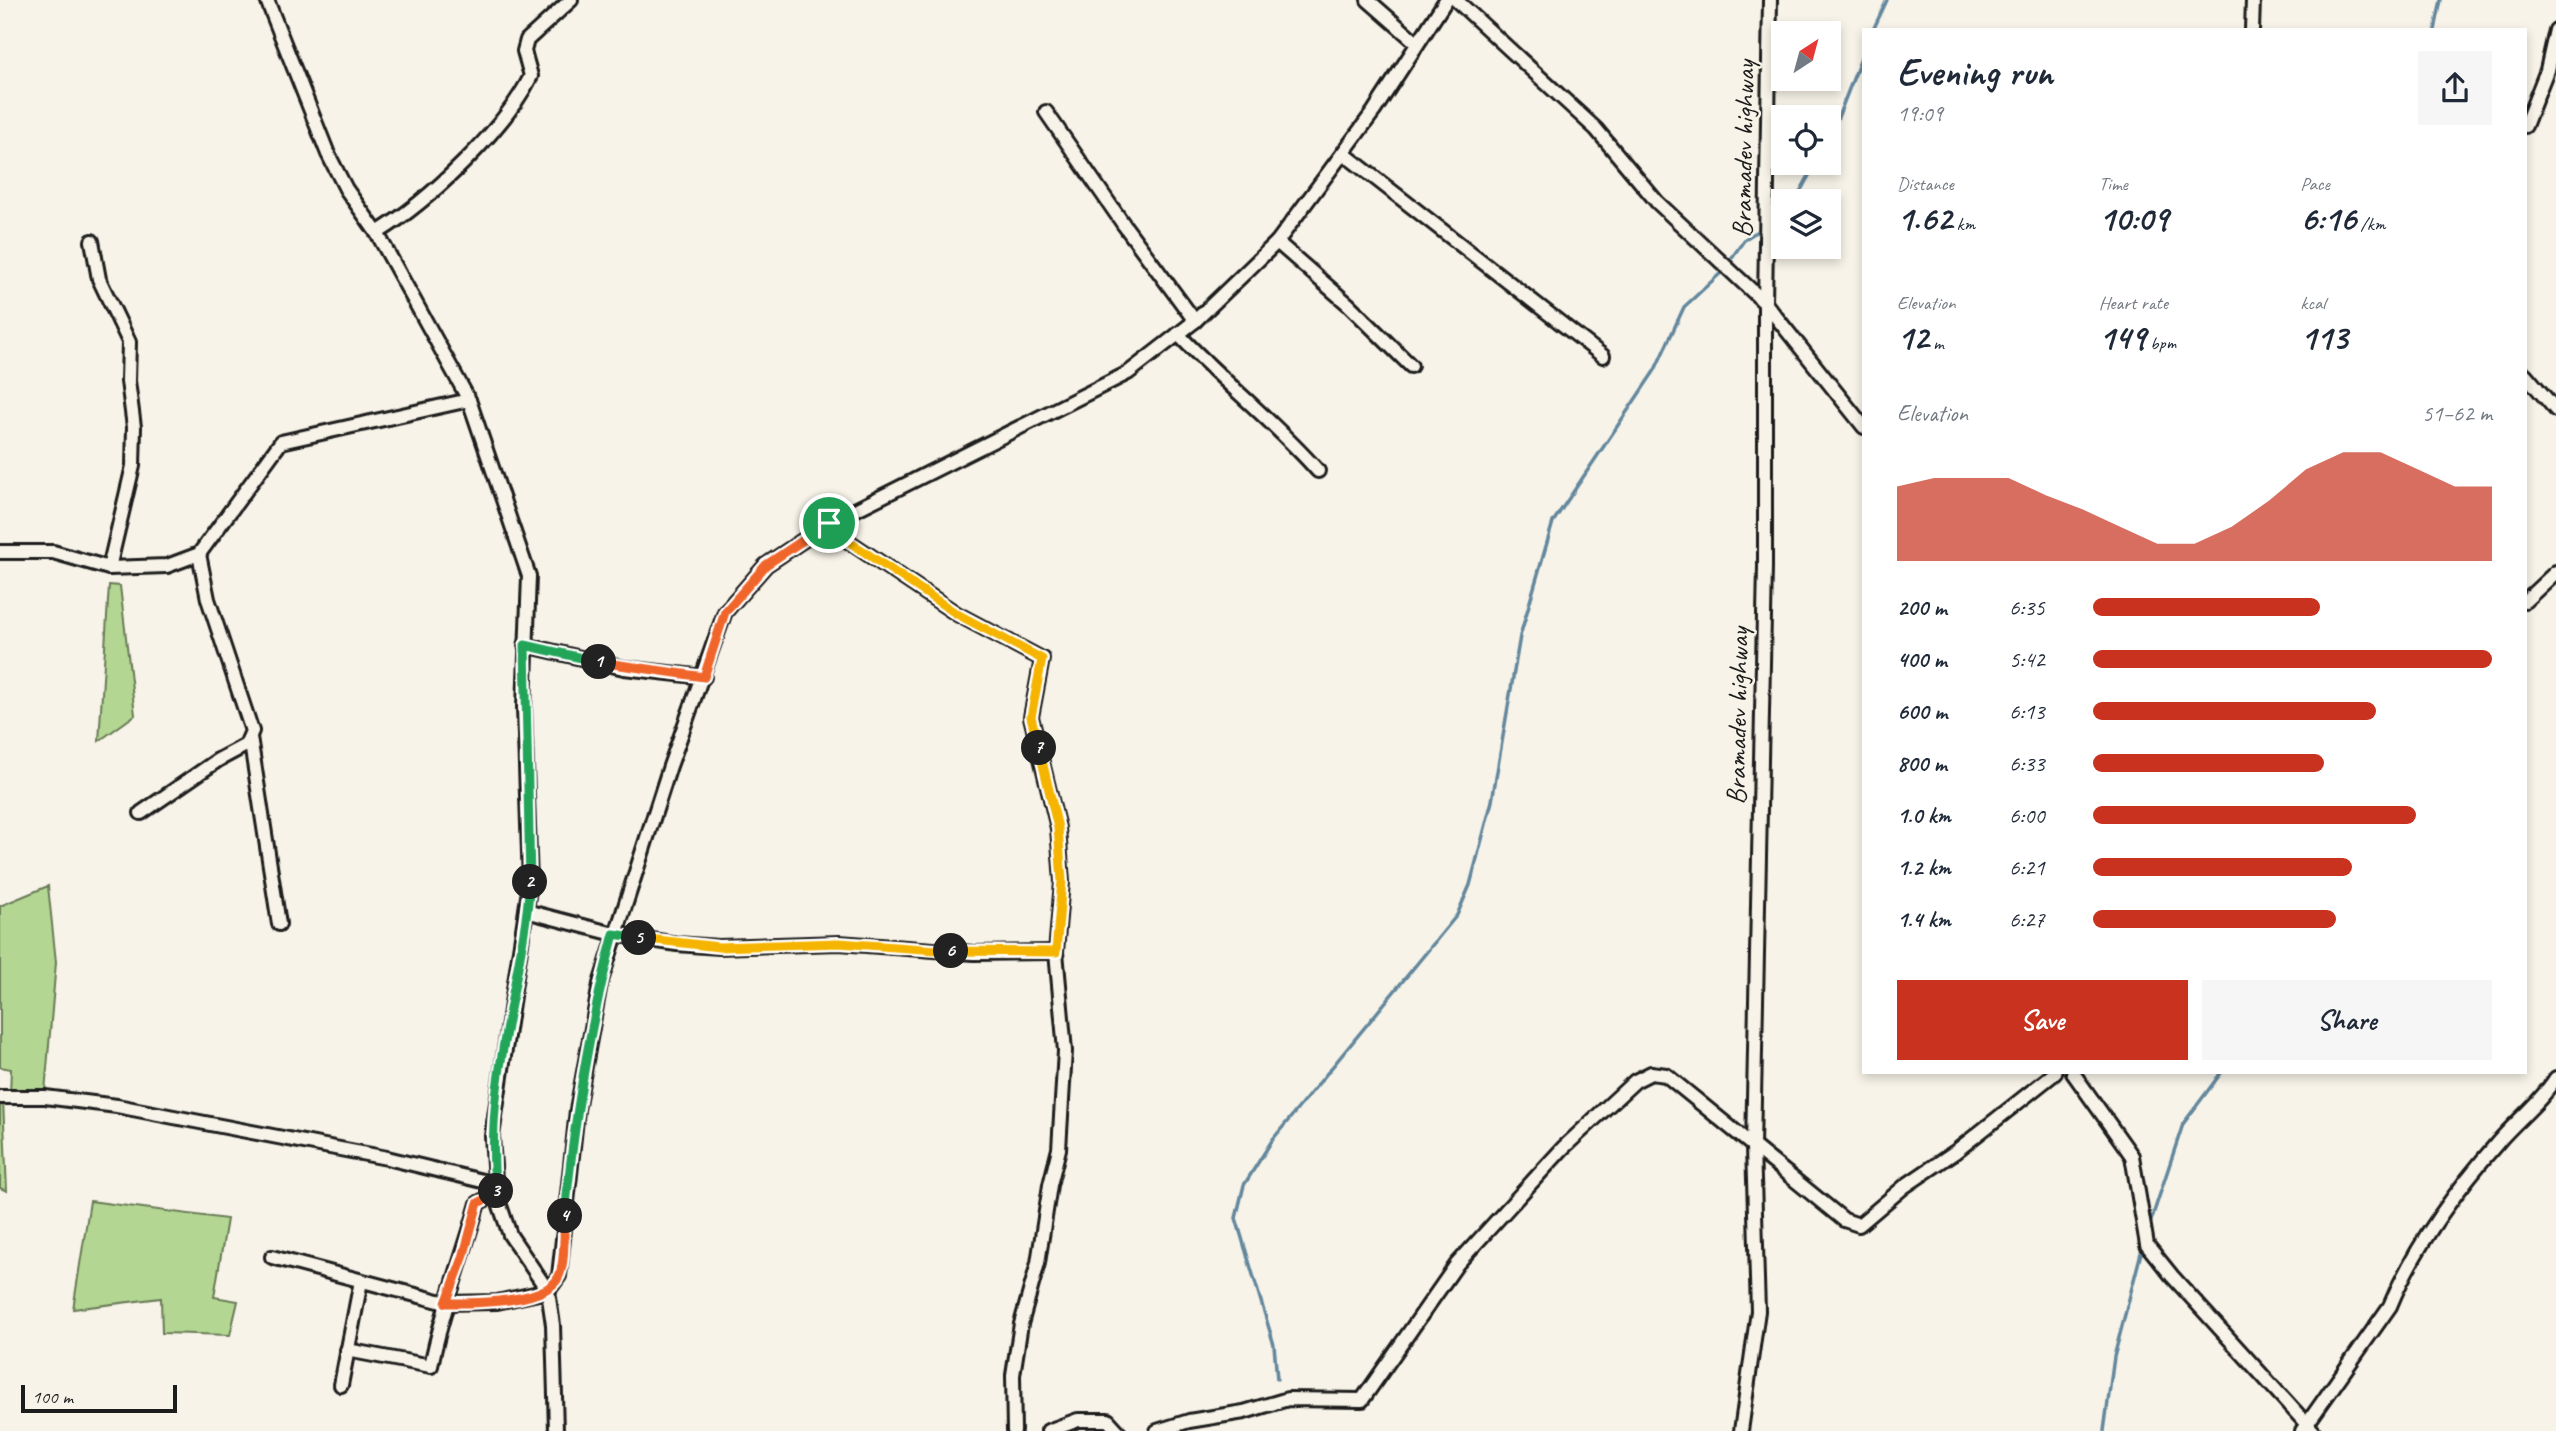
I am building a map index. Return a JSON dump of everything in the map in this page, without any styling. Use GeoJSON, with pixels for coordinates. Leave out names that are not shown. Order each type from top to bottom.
{"type":"FeatureCollection","features":[{"type":"Feature","properties":{"kind":"street"},"geometry":{"type":"LineString","coordinates":[[267,0],[328,154],[346,189],[377,233],[469,400],[529,576],[525,645],[530,883],[496,1091],[492,1136],[495,1189],[510,1235],[548,1291],[553,1325],[556,1431]]}},
{"type":"Feature","properties":{"kind":"street"},"geometry":{"type":"LineString","coordinates":[[377,233],[407,215],[443,183],[520,98],[531,76],[524,51],[527,40],[572,0]]}},
{"type":"Feature","properties":{"kind":"street"},"geometry":{"type":"LineString","coordinates":[[1368,0],[1417,43]]}},
{"type":"Feature","properties":{"kind":"street"},"geometry":{"type":"LineString","coordinates":[[272,1257],[446,1303],[497,1302],[548,1291],[559,1276],[577,1110],[595,1007],[614,934],[725,612],[766,565],[829,523],[1128,373],[1195,321],[1278,242],[1343,153],[1446,0]]}},
{"type":"Feature","properties":{"kind":"street"},"geometry":{"type":"LineString","coordinates":[[1456,0],[1596,129],[1657,202],[1765,303],[1862,424]]}},
{"type":"Feature","properties":{"kind":"street","name":"Bramadev highway"},"geometry":{"type":"LineString","coordinates":[[1741,1431],[1758,1311],[1753,1147],[1765,581],[1765,303],[1770,0]]}},
{"type":"Feature","properties":{"kind":"street"},"geometry":{"type":"LineString","coordinates":[[2252,28],[2253,0]]}},
{"type":"Feature","properties":{"kind":"street"},"geometry":{"type":"LineString","coordinates":[[2527,121],[2547,70],[2556,30]]}},
{"type":"Feature","properties":{"kind":"street"},"geometry":{"type":"LineString","coordinates":[[1046,112],[1195,321]]}},
{"type":"Feature","properties":{"kind":"street"},"geometry":{"type":"LineString","coordinates":[[1343,153],[1603,356]]}},
{"type":"Feature","properties":{"kind":"street"},"geometry":{"type":"LineString","coordinates":[[92,241],[99,279],[129,342],[128,381],[134,427],[133,466],[109,568]]}},
{"type":"Feature","properties":{"kind":"street"},"geometry":{"type":"LineString","coordinates":[[1278,242],[1348,304],[1411,366]]}},
{"type":"Feature","properties":{"kind":"street"},"geometry":{"type":"LineString","coordinates":[[1178,334],[1210,367],[1290,439],[1318,471]]}},
{"type":"Feature","properties":{"kind":"street"},"geometry":{"type":"LineString","coordinates":[[2527,376],[2556,410]]}},
{"type":"Feature","properties":{"kind":"street"},"geometry":{"type":"LineString","coordinates":[[0,552],[53,552],[109,568],[167,566],[198,554],[281,442],[469,400]]}},
{"type":"Feature","properties":{"kind":"street"},"geometry":{"type":"LineString","coordinates":[[829,523],[845,539],[957,614],[1042,659],[1031,717],[1058,828],[1062,881],[1056,952],[1065,1051],[1059,1149],[1050,1185],[1038,1263],[1019,1337],[1013,1375],[1014,1431]]}},
{"type":"Feature","properties":{"kind":"street"},"geometry":{"type":"LineString","coordinates":[[141,813],[218,760],[246,745],[252,732],[208,599],[198,554]]}},
{"type":"Feature","properties":{"kind":"street"},"geometry":{"type":"LineString","coordinates":[[2527,599],[2556,572]]}},
{"type":"Feature","properties":{"kind":"street"},"geometry":{"type":"LineString","coordinates":[[525,645],[624,668],[704,677]]}},
{"type":"Feature","properties":{"kind":"street"},"geometry":{"type":"LineString","coordinates":[[250,737],[279,925]]}},
{"type":"Feature","properties":{"kind":"street"},"geometry":{"type":"LineString","coordinates":[[526,911],[614,934],[719,947],[839,943],[974,953],[1056,952]]}},
{"type":"Feature","properties":{"kind":"street"},"geometry":{"type":"LineString","coordinates":[[1157,1431],[1189,1421],[1244,1412],[1288,1399],[1362,1400],[1457,1264],[1563,1148],[1635,1081],[1651,1073],[1666,1075],[1844,1220],[1858,1225],[1905,1186],[1955,1152],[2054,1074]]}},
{"type":"Feature","properties":{"kind":"street"},"geometry":{"type":"LineString","coordinates":[[2074,1074],[2132,1156],[2147,1245],[2307,1429],[2390,1306],[2399,1284],[2455,1198],[2484,1158],[2519,1118],[2547,1093],[2556,1078]]}},
{"type":"Feature","properties":{"kind":"street"},"geometry":{"type":"LineString","coordinates":[[0,1097],[45,1097],[117,1106],[387,1158],[495,1189]]}},
{"type":"Feature","properties":{"kind":"street"},"geometry":{"type":"LineString","coordinates":[[347,1350],[431,1366],[446,1303],[463,1258],[478,1203],[495,1189]]}},
{"type":"Feature","properties":{"kind":"street"},"geometry":{"type":"LineString","coordinates":[[341,1385],[361,1281]]}},
{"type":"Feature","properties":{"kind":"street"},"geometry":{"type":"LineString","coordinates":[[1048,1431],[1078,1420],[1108,1420],[1118,1431]]}},
{"type":"Feature","properties":{"kind":"green space"},"geometry":{"type":"Polygon","coordinates":[[[109,585],[120,586],[135,715],[99,741],[109,585]]]}},
{"type":"Feature","properties":{"kind":"green space"},"geometry":{"type":"Polygon","coordinates":[[[48,886],[56,962],[45,1092],[10,1095],[11,1069],[0,1067],[0,906],[48,886]]]}},
{"type":"Feature","properties":{"kind":"green space"},"geometry":{"type":"Polygon","coordinates":[[[0,1100],[3,1100],[7,1191],[0,1188],[0,1100]]]}},
{"type":"Feature","properties":{"kind":"green space"},"geometry":{"type":"Polygon","coordinates":[[[90,1201],[227,1219],[214,1297],[238,1301],[230,1335],[162,1333],[161,1298],[73,1309],[90,1201]]]}},
{"type":"Feature","properties":{"kind":"waterway"},"geometry":{"type":"LineString","coordinates":[[1874,28],[1887,0]]}},
{"type":"Feature","properties":{"kind":"waterway"},"geometry":{"type":"LineString","coordinates":[[2435,28],[2441,0]]}},
{"type":"Feature","properties":{"kind":"waterway"},"geometry":{"type":"LineString","coordinates":[[1841,109],[1862,56]]}},
{"type":"Feature","properties":{"kind":"waterway"},"geometry":{"type":"LineString","coordinates":[[1802,189],[1809,175]]}},
{"type":"Feature","properties":{"kind":"waterway"},"geometry":{"type":"LineString","coordinates":[[1728,263],[1745,239],[1764,227]]}},
{"type":"Feature","properties":{"kind":"waterway"},"geometry":{"type":"LineString","coordinates":[[1277,1379],[1274,1345],[1236,1218],[1244,1185],[1273,1139],[1457,915],[1470,885],[1492,801],[1520,636],[1553,522],[1655,370],[1684,307],[1724,270]]}},
{"type":"Feature","properties":{"kind":"waterway"},"geometry":{"type":"LineString","coordinates":[[2149,1227],[2183,1124],[2220,1074]]}},
{"type":"Feature","properties":{"kind":"waterway"},"geometry":{"type":"LineString","coordinates":[[2104,1431],[2114,1357],[2143,1245]]}},
{"type":"Feature","properties":{"kind":"route"},"geometry":{"type":"LineString","coordinates":[[829,523],[845,539],[957,614],[1042,659],[1031,717],[1058,828],[1062,881],[1056,952],[974,953],[839,943],[719,947],[677,944],[614,934],[590,1031],[577,1110],[559,1276],[548,1291],[497,1302],[446,1303],[463,1258],[478,1203],[496,1194],[492,1136],[496,1091],[530,883],[524,707],[525,645],[624,668],[704,677],[725,612],[766,565],[829,523]]}}]}
